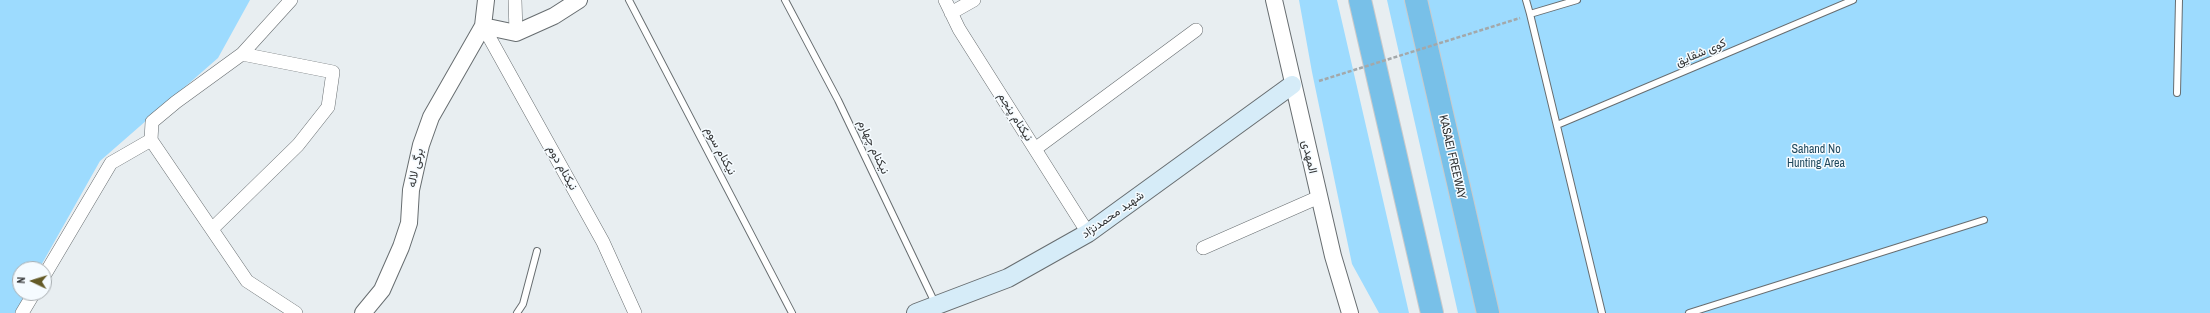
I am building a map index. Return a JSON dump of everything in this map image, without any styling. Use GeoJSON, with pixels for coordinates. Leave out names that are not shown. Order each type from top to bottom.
{"type":"FeatureCollection","features":[{"type":"Feature","properties":{"kind":"highway"},"geometry":{"type":"LineString","coordinates":[[1360,0],[1432,313]]}},
{"type":"Feature","properties":{"kind":"highway","name":"KASAEI FREEWAY"},"geometry":{"type":"LineString","coordinates":[[1416,0],[1488,313]]}},
{"type":"Feature","properties":{"kind":"main road","name":"شهید محمدنژاد"},"geometry":{"type":"LineString","coordinates":[[916,313],[1008,278],[1088,233],[1292,85]]}},
{"type":"Feature","properties":{"kind":"street"},"geometry":{"type":"LineString","coordinates":[[291,0],[242,54],[176,102],[152,122],[151,140],[247,281],[296,313]]}},
{"type":"Feature","properties":{"kind":"street"},"geometry":{"type":"LineString","coordinates":[[486,0],[483,26],[516,33],[554,16],[579,0]]}},
{"type":"Feature","properties":{"kind":"street"},"geometry":{"type":"LineString","coordinates":[[515,0],[516,33]]}},
{"type":"Feature","properties":{"kind":"street","name":"نیکنام پنجم"},"geometry":{"type":"LineString","coordinates":[[944,0],[1088,233]]}},
{"type":"Feature","properties":{"kind":"street"},"geometry":{"type":"LineString","coordinates":[[951,13],[974,0]]}},
{"type":"Feature","properties":{"kind":"street","name":"المهدی"},"geometry":{"type":"LineString","coordinates":[[1274,0],[1292,85],[1333,256],[1350,313]]}},
{"type":"Feature","properties":{"kind":"street","name":"برگی لاله"},"geometry":{"type":"LineString","coordinates":[[365,312],[382,290],[409,223],[411,190],[421,145],[431,117],[483,26]]}},
{"type":"Feature","properties":{"kind":"street","name":"نیکنام دوم"},"geometry":{"type":"LineString","coordinates":[[483,26],[603,242],[635,313]]}},
{"type":"Feature","properties":{"kind":"street"},"geometry":{"type":"LineString","coordinates":[[1035,149],[1196,30]]}},
{"type":"Feature","properties":{"kind":"street"},"geometry":{"type":"LineString","coordinates":[[212,229],[298,145],[328,107],[333,72],[242,54]]}},
{"type":"Feature","properties":{"kind":"street"},"geometry":{"type":"LineString","coordinates":[[52,263],[111,163],[151,140]]}},
{"type":"Feature","properties":{"kind":"street"},"geometry":{"type":"LineString","coordinates":[[1204,248],[1319,197]]}},
{"type":"Feature","properties":{"kind":"street"},"geometry":{"type":"LineString","coordinates":[[22,313],[29,301]]}},
{"type":"Feature","properties":{"kind":"lane","name":"نیکنام سوم"},"geometry":{"type":"LineString","coordinates":[[629,0],[792,313]]}},
{"type":"Feature","properties":{"kind":"lane","name":"نیکنام چهارم"},"geometry":{"type":"LineString","coordinates":[[785,0],[838,100],[936,305]]}},
{"type":"Feature","properties":{"kind":"lane"},"geometry":{"type":"LineString","coordinates":[[1526,0],[1602,313]]}},
{"type":"Feature","properties":{"kind":"lane"},"geometry":{"type":"LineString","coordinates":[[1530,14],[1577,0]]}},
{"type":"Feature","properties":{"kind":"lane","name":"کوی شقایق"},"geometry":{"type":"LineString","coordinates":[[1557,125],[1853,0]]}},
{"type":"Feature","properties":{"kind":"lane"},"geometry":{"type":"LineString","coordinates":[[2177,93],[2179,0]]}},
{"type":"Feature","properties":{"kind":"lane"},"geometry":{"type":"LineString","coordinates":[[1689,313],[1984,220]]}},
{"type":"Feature","properties":{"kind":"lane"},"geometry":{"type":"LineString","coordinates":[[517,313],[523,304],[537,251]]}},
{"type":"Feature","properties":{"kind":"path"},"geometry":{"type":"LineString","coordinates":[[1319,81],[1520,18]]}},
{"type":"Feature","properties":{"kind":"green space"},"geometry":{"type":"Polygon","coordinates":[[[0,0],[250,0],[218,58],[100,161],[44,261],[12,261],[12,301],[22,301],[15,313],[0,313],[0,0]]]}},
{"type":"Feature","properties":{"kind":"green space"},"geometry":{"type":"Polygon","coordinates":[[[1299,0],[1337,0],[1409,313],[1379,313],[1352,264],[1312,72],[1299,0]]]}},
{"type":"Feature","properties":{"kind":"green space","name":"Sahand No Hunting Area"},"geometry":{"type":"Polygon","coordinates":[[[1387,0],[2210,0],[2210,313],[1458,313],[1387,0]]]}}]}
